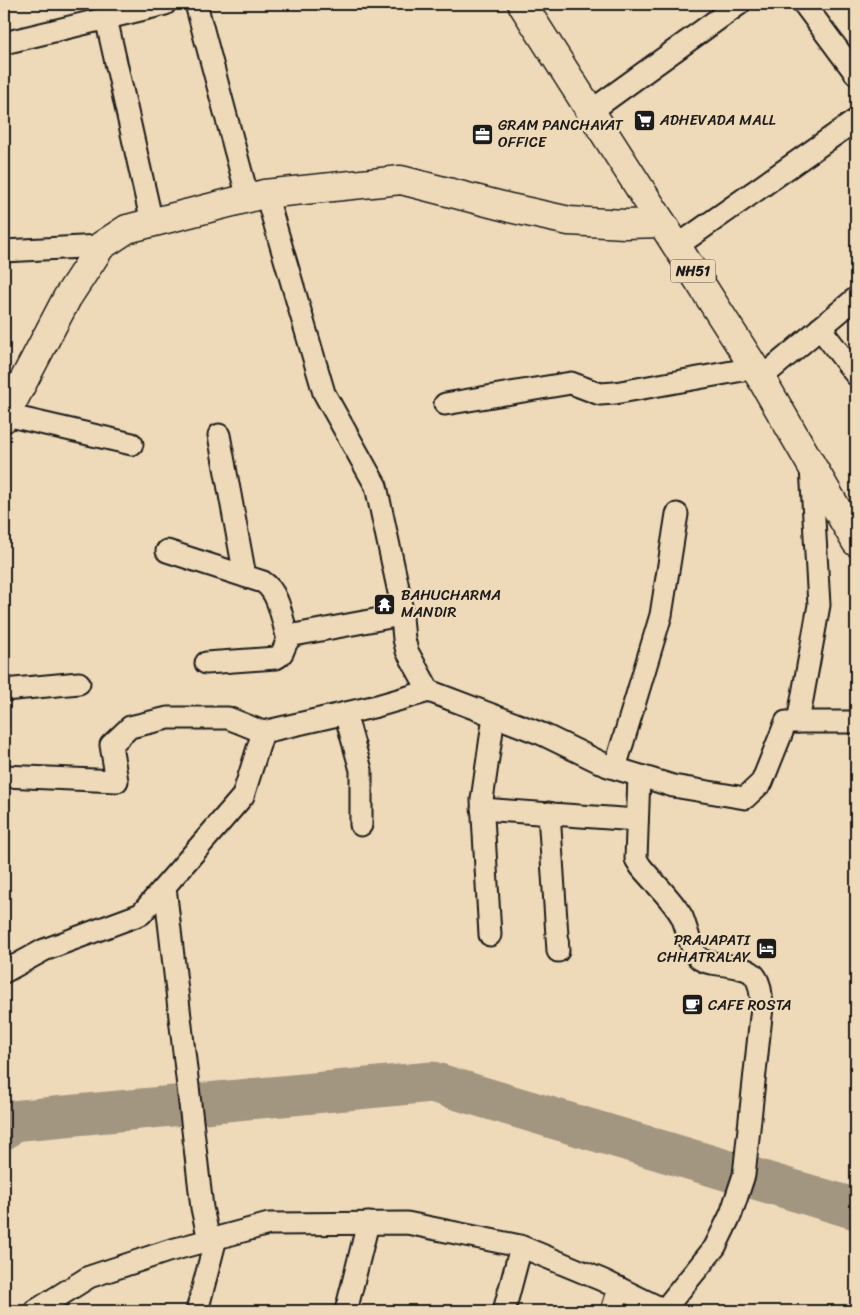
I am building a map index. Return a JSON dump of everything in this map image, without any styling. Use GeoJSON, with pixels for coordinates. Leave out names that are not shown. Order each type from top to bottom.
{"type":"FeatureCollection","features":[{"type":"Feature","properties":{"kind":"main road","name":"NH51"},"geometry":{"type":"LineString","coordinates":[[522,4],[758,373],[856,542]]}},
{"type":"Feature","properties":{"kind":"main road"},"geometry":{"type":"LineString","coordinates":[[5,416],[67,298],[101,246],[127,229],[257,196],[401,180],[569,221],[625,224],[662,223]]}},
{"type":"Feature","properties":{"kind":"street"},"geometry":{"type":"LineString","coordinates":[[4,43],[96,14],[165,4]]}},
{"type":"Feature","properties":{"kind":"street"},"geometry":{"type":"LineString","coordinates":[[196,4],[257,196],[324,393],[376,486],[400,597],[407,651],[429,691]]}},
{"type":"Feature","properties":{"kind":"street"},"geometry":{"type":"LineString","coordinates":[[591,111],[739,4]]}},
{"type":"Feature","properties":{"kind":"street"},"geometry":{"type":"LineString","coordinates":[[804,4],[856,74]]}},
{"type":"Feature","properties":{"kind":"street"},"geometry":{"type":"LineString","coordinates":[[96,14],[152,223]]}},
{"type":"Feature","properties":{"kind":"street"},"geometry":{"type":"LineString","coordinates":[[677,246],[856,120]]}},
{"type":"Feature","properties":{"kind":"street"},"geometry":{"type":"LineString","coordinates":[[4,251],[101,246]]}},
{"type":"Feature","properties":{"kind":"street"},"geometry":{"type":"LineString","coordinates":[[445,404],[571,383],[600,394],[758,373],[820,328],[856,298]]}},
{"type":"Feature","properties":{"kind":"street"},"geometry":{"type":"LineString","coordinates":[[820,328],[856,375]]}},
{"type":"Feature","properties":{"kind":"street"},"geometry":{"type":"LineString","coordinates":[[5,416],[132,444]]}},
{"type":"Feature","properties":{"kind":"street"},"geometry":{"type":"LineString","coordinates":[[219,435],[245,576]]}},
{"type":"Feature","properties":{"kind":"street"},"geometry":{"type":"LineString","coordinates":[[798,722],[819,605],[810,463]]}},
{"type":"Feature","properties":{"kind":"street"},"geometry":{"type":"LineString","coordinates":[[615,768],[661,616],[677,514]]}},
{"type":"Feature","properties":{"kind":"street"},"geometry":{"type":"LineString","coordinates":[[167,551],[263,582],[270,586],[274,593],[288,639],[282,653],[276,658],[206,663]]}},
{"type":"Feature","properties":{"kind":"street"},"geometry":{"type":"LineString","coordinates":[[288,639],[294,636],[401,615]]}},
{"type":"Feature","properties":{"kind":"street"},"geometry":{"type":"LineString","coordinates":[[4,690],[79,683]]}},
{"type":"Feature","properties":{"kind":"street"},"geometry":{"type":"LineString","coordinates":[[4,776],[118,781],[112,745],[130,727],[168,718],[228,718],[264,732],[377,706],[429,691],[542,734],[615,768],[672,786],[745,798],[762,782],[786,722],[856,722]]}},
{"type":"Feature","properties":{"kind":"street"},"geometry":{"type":"LineString","coordinates":[[345,713],[361,770],[361,825]]}},
{"type":"Feature","properties":{"kind":"street"},"geometry":{"type":"LineString","coordinates":[[490,935],[482,809],[484,778],[494,716]]}},
{"type":"Feature","properties":{"kind":"street"},"geometry":{"type":"LineString","coordinates":[[4,972],[44,950],[141,914],[243,796],[264,732]]}},
{"type":"Feature","properties":{"kind":"street"},"geometry":{"type":"LineString","coordinates":[[35,1311],[89,1277],[168,1251],[269,1224],[407,1223],[521,1246],[619,1288],[665,1311],[715,1246],[731,1214],[744,1175],[762,1007],[761,987],[754,974],[744,968],[708,963],[695,953],[688,930],[681,916],[641,867],[636,858],[639,776]]}},
{"type":"Feature","properties":{"kind":"street"},"geometry":{"type":"LineString","coordinates":[[482,809],[637,820]]}},
{"type":"Feature","properties":{"kind":"street"},"geometry":{"type":"LineString","coordinates":[[549,813],[558,951]]}},
{"type":"Feature","properties":{"kind":"street"},"geometry":{"type":"LineString","coordinates":[[165,887],[202,1208],[212,1239],[197,1311]]}},
{"type":"Feature","properties":{"kind":"street"},"geometry":{"type":"LineString","coordinates":[[346,1311],[368,1224]]}},
{"type":"Feature","properties":{"kind":"street"},"geometry":{"type":"LineString","coordinates":[[504,1311],[521,1246]]}},
{"type":"Feature","properties":{"kind":"street"},"geometry":{"type":"LineString","coordinates":[[612,1311],[619,1288]]}},
{"type":"Feature","properties":{"kind":"waterway"},"geometry":{"type":"LineString","coordinates":[[4,1129],[11,1121],[432,1082],[856,1209]]}},
{"type":"Feature","properties":{"kind":"place","name":"ADHEVADA MALL"},"geometry":{"type":"Point","coordinates":[644,120]}},
{"type":"Feature","properties":{"kind":"place","name":"GRAM PANCHAYAT OFFICE"},"geometry":{"type":"Point","coordinates":[482,134]}},
{"type":"Feature","properties":{"kind":"place","name":"BAHUCHARMA MANDIR"},"geometry":{"type":"Point","coordinates":[385,604]}},
{"type":"Feature","properties":{"kind":"place","name":"PRAJAPATI CHHATRALAY"},"geometry":{"type":"Point","coordinates":[766,949]}},
{"type":"Feature","properties":{"kind":"place","name":"CAFE ROSTA"},"geometry":{"type":"Point","coordinates":[692,1005]}}]}
